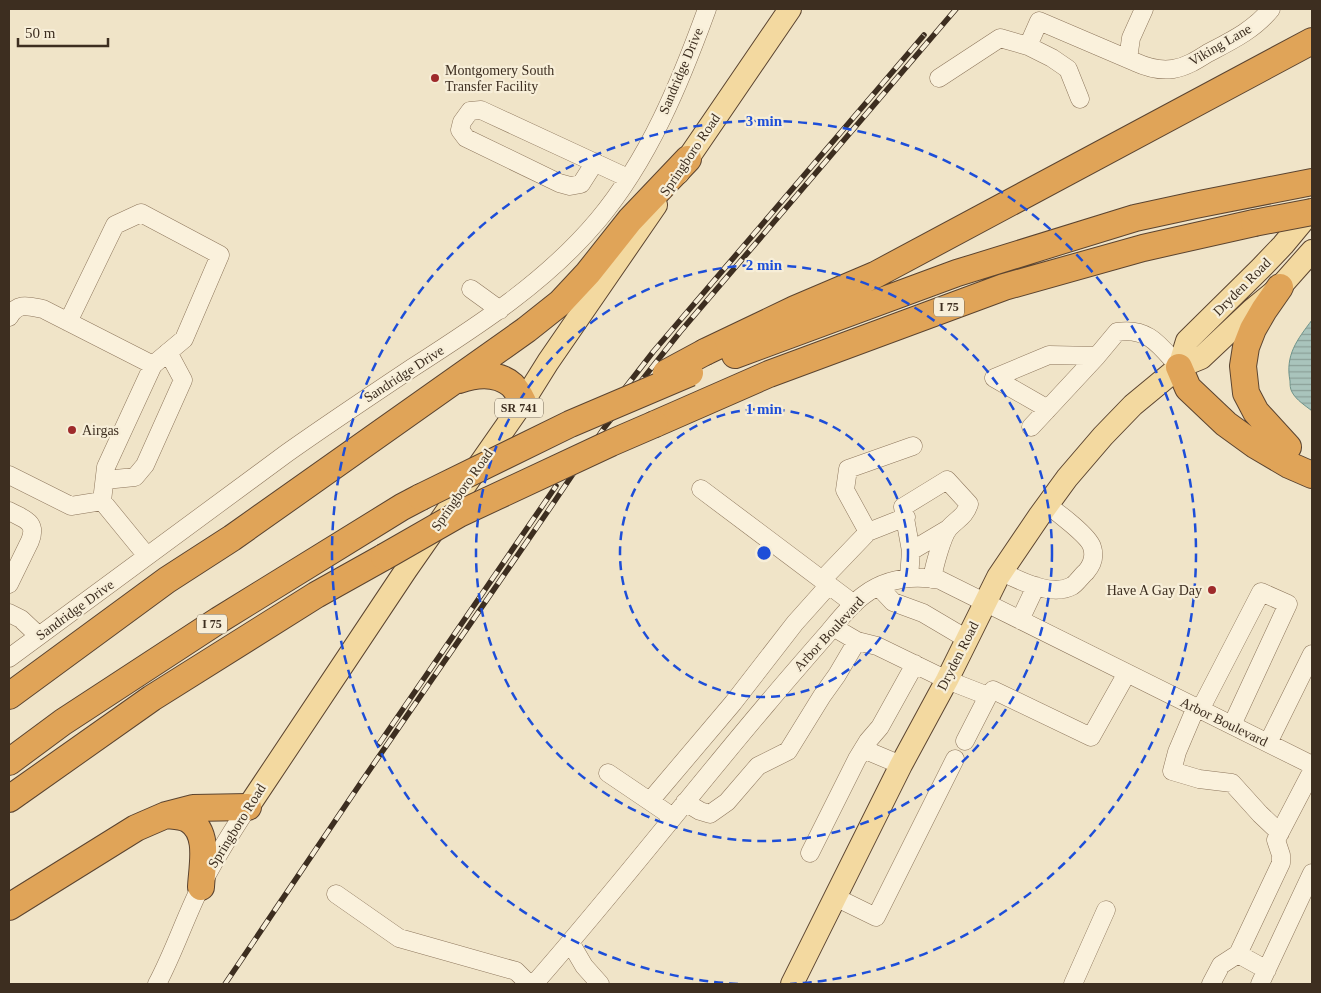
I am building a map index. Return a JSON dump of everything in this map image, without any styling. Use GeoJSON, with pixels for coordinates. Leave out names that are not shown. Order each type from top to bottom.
{"type":"FeatureCollection","features":[{"type":"Feature","properties":{"kind":"highway"},"geometry":{"type":"LineString","coordinates":[[698,363],[795,309],[875,275],[1312,41]]}},
{"type":"Feature","properties":{"kind":"highway"},"geometry":{"type":"LineString","coordinates":[[9,696],[167,580],[232,538],[526,330],[560,303],[588,273],[630,220],[688,159]]}},
{"type":"Feature","properties":{"kind":"highway","name":"I 75"},"geometry":{"type":"LineString","coordinates":[[9,762],[63,722],[219,620],[402,507],[698,363],[738,354],[966,270],[1135,218],[1312,182]]}},
{"type":"Feature","properties":{"kind":"highway","name":"I 75"},"geometry":{"type":"LineString","coordinates":[[9,799],[152,698],[316,595],[459,514],[611,443],[769,374],[1004,287],[1143,248],[1312,211]]}},
{"type":"Feature","properties":{"kind":"highway"},"geometry":{"type":"LineString","coordinates":[[1280,287],[1253,329],[1246,347],[1243,366],[1246,393],[1256,412],[1288,447]]}},
{"type":"Feature","properties":{"kind":"highway"},"geometry":{"type":"LineString","coordinates":[[1179,367],[1198,378],[1236,417],[1312,460]]}},
{"type":"Feature","properties":{"kind":"highway"},"geometry":{"type":"LineString","coordinates":[[1179,367],[1188,388],[1226,424],[1255,445],[1312,475]]}},
{"type":"Feature","properties":{"kind":"highway"},"geometry":{"type":"LineString","coordinates":[[447,386],[473,376],[492,375],[503,378],[513,386],[523,402]]}},
{"type":"Feature","properties":{"kind":"highway"},"geometry":{"type":"LineString","coordinates":[[9,907],[136,828],[166,814],[193,808],[248,806]]}},
{"type":"Feature","properties":{"kind":"highway"},"geometry":{"type":"LineString","coordinates":[[166,814],[188,819],[200,830],[203,850],[201,887]]}},
{"type":"Feature","properties":{"kind":"main road","name":"Springboro Road"},"geometry":{"type":"LineString","coordinates":[[248,806],[406,570],[523,402],[548,362],[790,9]]}},
{"type":"Feature","properties":{"kind":"main road","name":"Dryden Road"},"geometry":{"type":"LineString","coordinates":[[1179,367],[1187,341],[1284,245],[1312,211]]}},
{"type":"Feature","properties":{"kind":"main road","name":"Dryden Road"},"geometry":{"type":"LineString","coordinates":[[792,984],[901,765],[1002,572],[1047,505],[1103,436],[1133,405],[1179,367],[1201,358],[1252,310],[1280,287],[1312,251]]}},
{"type":"Feature","properties":{"kind":"street","name":"Sandridge Drive"},"geometry":{"type":"LineString","coordinates":[[9,658],[321,429],[500,310],[547,272],[598,220],[628,178],[674,92],[707,9]]}},
{"type":"Feature","properties":{"kind":"street"},"geometry":{"type":"LineString","coordinates":[[1131,61],[1131,38],[1144,9]]}},
{"type":"Feature","properties":{"kind":"street","name":"Viking Lane"},"geometry":{"type":"LineString","coordinates":[[1028,46],[1039,21],[1131,61],[1170,70],[1181,67],[1237,38],[1264,18],[1271,9]]}},
{"type":"Feature","properties":{"kind":"street"},"geometry":{"type":"LineString","coordinates":[[939,78],[1000,38],[1028,46],[1052,58],[1068,69],[1080,99]]}},
{"type":"Feature","properties":{"kind":"street"},"geometry":{"type":"LineString","coordinates":[[595,162],[581,184],[570,186],[559,183],[466,138],[460,130],[462,122],[470,111],[480,110],[595,162],[628,178]]}},
{"type":"Feature","properties":{"kind":"street"},"geometry":{"type":"LineString","coordinates":[[68,322],[115,225],[140,212],[220,255],[184,339],[153,365],[106,467],[102,501],[147,556]]}},
{"type":"Feature","properties":{"kind":"street"},"geometry":{"type":"LineString","coordinates":[[471,289],[500,310]]}},
{"type":"Feature","properties":{"kind":"street"},"geometry":{"type":"LineString","coordinates":[[9,316],[13,310],[24,305],[43,309],[153,365]]}},
{"type":"Feature","properties":{"kind":"street"},"geometry":{"type":"LineString","coordinates":[[1031,427],[1098,356],[1117,332],[1128,330],[1150,337],[1179,367]]}},
{"type":"Feature","properties":{"kind":"street"},"geometry":{"type":"LineString","coordinates":[[105,480],[135,476],[146,465],[183,380],[168,352]]}},
{"type":"Feature","properties":{"kind":"street"},"geometry":{"type":"LineString","coordinates":[[1048,409],[994,378],[1049,355],[1098,356]]}},
{"type":"Feature","properties":{"kind":"street"},"geometry":{"type":"LineString","coordinates":[[868,532],[845,490],[848,469],[913,446]]}},
{"type":"Feature","properties":{"kind":"street"},"geometry":{"type":"LineString","coordinates":[[9,475],[71,506],[102,501]]}},
{"type":"Feature","properties":{"kind":"street"},"geometry":{"type":"LineString","coordinates":[[909,578],[911,551],[903,507],[947,480],[969,504],[968,508],[961,518],[948,529],[911,551]]}},
{"type":"Feature","properties":{"kind":"street"},"geometry":{"type":"LineString","coordinates":[[701,489],[854,604]]}},
{"type":"Feature","properties":{"kind":"street"},"geometry":{"type":"LineString","coordinates":[[1002,572],[1041,588],[1062,590],[1073,585],[1090,567],[1094,557],[1092,545],[1071,523],[1047,505]]}},
{"type":"Feature","properties":{"kind":"street"},"geometry":{"type":"LineString","coordinates":[[9,511],[28,521],[33,527],[33,534],[9,584]]}},
{"type":"Feature","properties":{"kind":"street"},"geometry":{"type":"LineString","coordinates":[[650,801],[733,703],[868,532],[906,517]]}},
{"type":"Feature","properties":{"kind":"street"},"geometry":{"type":"LineString","coordinates":[[932,579],[936,560],[948,529]]}},
{"type":"Feature","properties":{"kind":"street","name":"Arbor Boulevard"},"geometry":{"type":"LineString","coordinates":[[534,984],[793,672],[854,604],[865,595],[888,583],[924,577],[947,584],[1312,765]]}},
{"type":"Feature","properties":{"kind":"street"},"geometry":{"type":"LineString","coordinates":[[1020,620],[1036,586]]}},
{"type":"Feature","properties":{"kind":"street"},"geometry":{"type":"LineString","coordinates":[[878,587],[892,602],[922,613],[967,639]]}},
{"type":"Feature","properties":{"kind":"street"},"geometry":{"type":"LineString","coordinates":[[1232,725],[1288,604],[1261,592],[1198,708],[1177,752],[1172,772],[1199,779],[1232,783],[1280,833]]}},
{"type":"Feature","properties":{"kind":"street"},"geometry":{"type":"LineString","coordinates":[[9,613],[21,619],[39,636]]}},
{"type":"Feature","properties":{"kind":"street"},"geometry":{"type":"LineString","coordinates":[[833,627],[857,641],[877,646],[947,680],[988,696]]}},
{"type":"Feature","properties":{"kind":"street"},"geometry":{"type":"LineString","coordinates":[[685,802],[700,811],[710,814],[727,802],[758,766],[788,751],[857,641]]}},
{"type":"Feature","properties":{"kind":"street"},"geometry":{"type":"LineString","coordinates":[[1268,744],[1312,654]]}},
{"type":"Feature","properties":{"kind":"street"},"geometry":{"type":"LineString","coordinates":[[810,853],[863,749],[880,726],[915,664]]}},
{"type":"Feature","properties":{"kind":"street"},"geometry":{"type":"LineString","coordinates":[[965,740],[993,690],[1091,737],[1127,673]]}},
{"type":"Feature","properties":{"kind":"street"},"geometry":{"type":"LineString","coordinates":[[863,749],[901,765]]}},
{"type":"Feature","properties":{"kind":"street"},"geometry":{"type":"LineString","coordinates":[[835,897],[876,917],[955,760]]}},
{"type":"Feature","properties":{"kind":"street"},"geometry":{"type":"LineString","coordinates":[[1212,984],[1222,965],[1238,954],[1281,863],[1281,855],[1276,840],[1312,771]]}},
{"type":"Feature","properties":{"kind":"street"},"geometry":{"type":"LineString","coordinates":[[608,773],[673,817]]}},
{"type":"Feature","properties":{"kind":"street","name":"Springboro Road"},"geometry":{"type":"LineString","coordinates":[[157,984],[218,853],[248,806]]}},
{"type":"Feature","properties":{"kind":"street"},"geometry":{"type":"LineString","coordinates":[[1238,954],[1263,977],[1312,873]]}},
{"type":"Feature","properties":{"kind":"street"},"geometry":{"type":"LineString","coordinates":[[336,894],[398,938],[516,972],[529,984]]}},
{"type":"Feature","properties":{"kind":"street"},"geometry":{"type":"LineString","coordinates":[[1073,984],[1106,910]]}},
{"type":"Feature","properties":{"kind":"street"},"geometry":{"type":"LineString","coordinates":[[570,942],[584,966],[600,984]]}},
{"type":"Feature","properties":{"kind":"water"},"geometry":{"type":"Polygon","coordinates":[[[1312,320],[1312,411],[1292,392],[1289,363],[1294,348],[1312,320]]]}},
{"type":"Feature","properties":{"kind":"railway"},"geometry":{"type":"LineString","coordinates":[[225,984],[604,428],[680,332],[956,9]]}},
{"type":"Feature","properties":{"kind":"railway"},"geometry":{"type":"LineString","coordinates":[[625,388],[653,352],[924,35]]}},
{"type":"Feature","properties":{"kind":"railway"},"geometry":{"type":"LineString","coordinates":[[379,744],[556,486]]}},
{"type":"Feature","properties":{"kind":"place","name":"Montgomery South Transfer Facility"},"geometry":{"type":"Point","coordinates":[435,78]}},
{"type":"Feature","properties":{"kind":"place","name":"Airgas"},"geometry":{"type":"Point","coordinates":[72,430]}},
{"type":"Feature","properties":{"kind":"place","name":"Have A Gay Day"},"geometry":{"type":"Point","coordinates":[1212,590]}}]}
